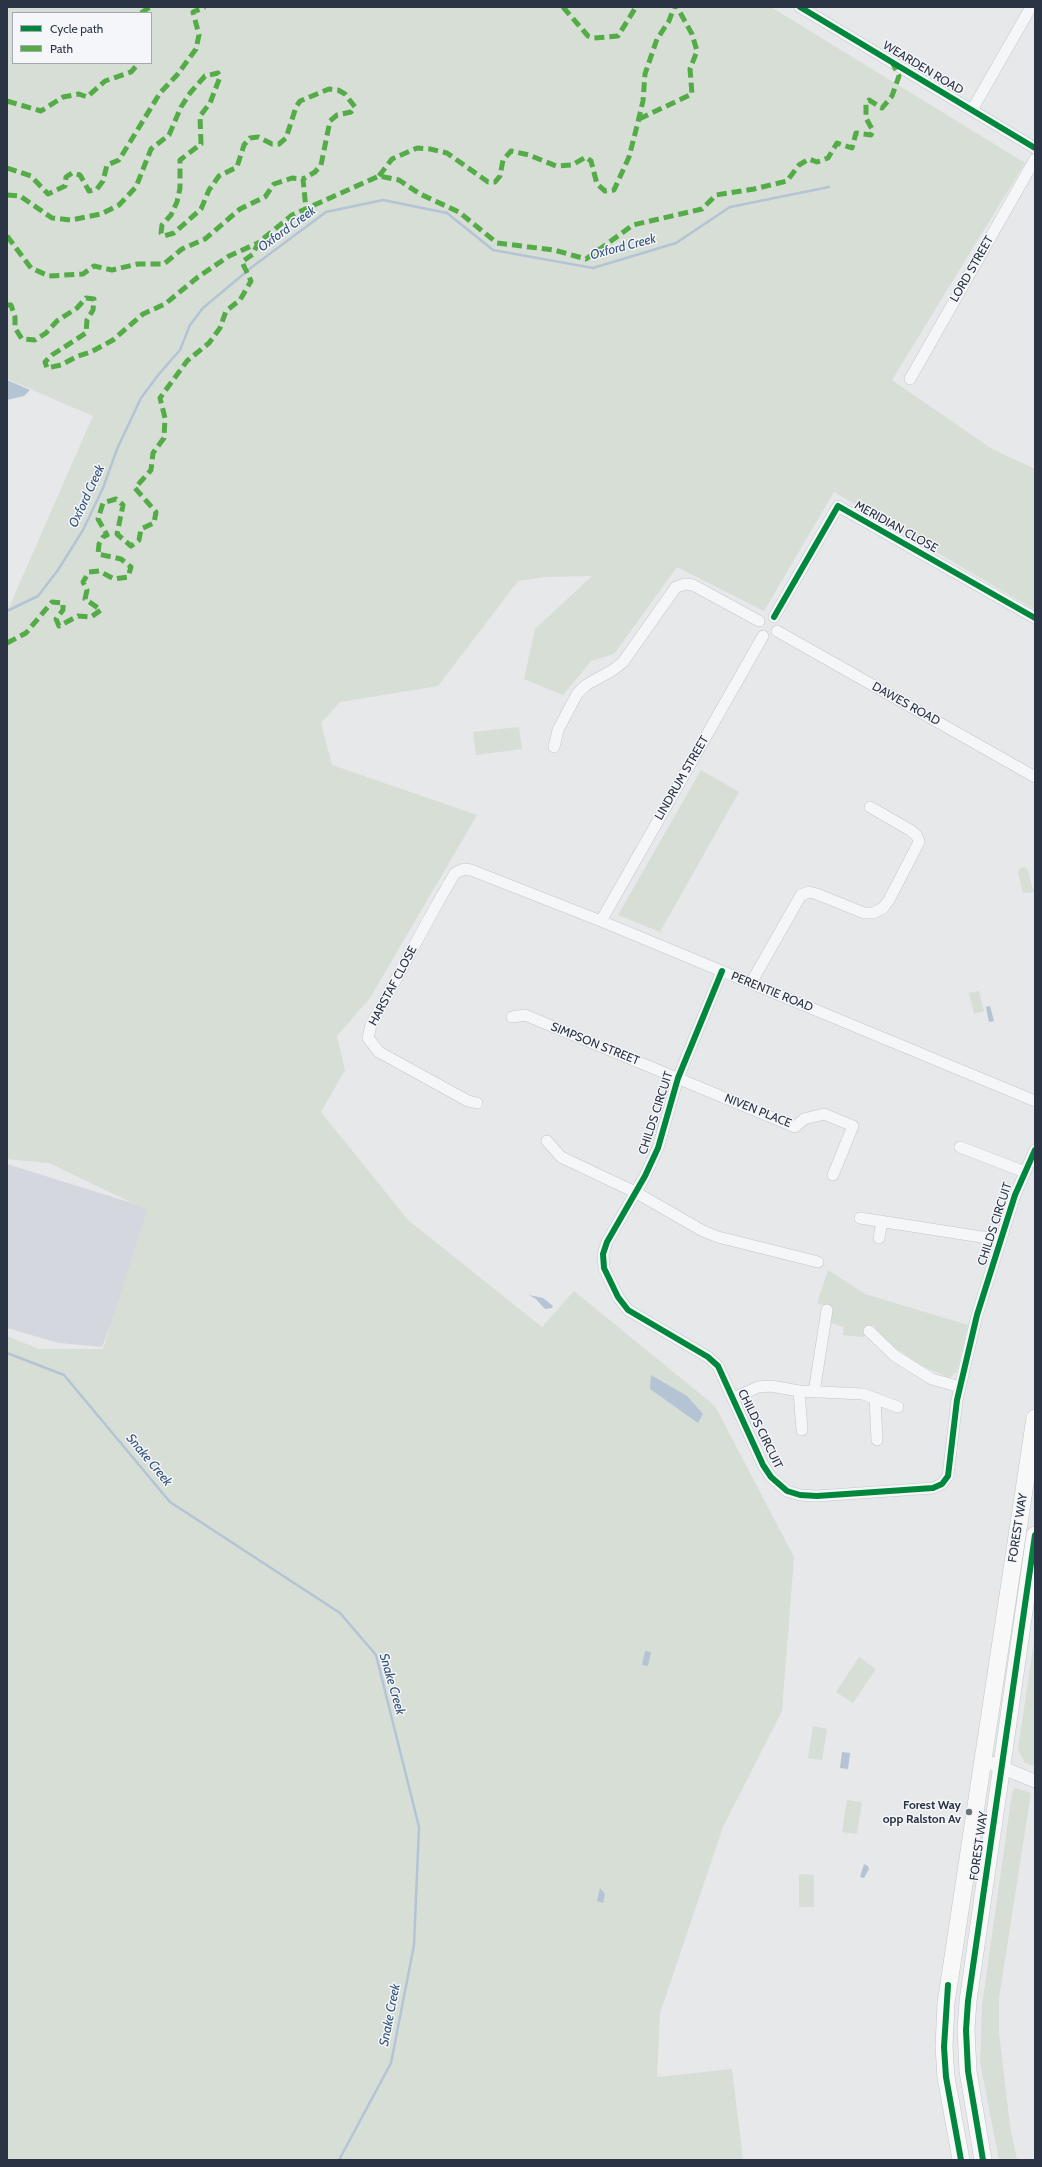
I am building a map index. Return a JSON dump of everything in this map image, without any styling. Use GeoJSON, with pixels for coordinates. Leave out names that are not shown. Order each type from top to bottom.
{"type":"FeatureCollection","features":[{"type":"Feature","properties":{"kind":"main road","name":"FOREST WAY"},"geometry":{"type":"LineString","coordinates":[[961,2160],[946,2077],[944,2047],[946,2003],[1035,1418]]}},
{"type":"Feature","properties":{"kind":"main road","name":"FOREST WAY"},"geometry":{"type":"LineString","coordinates":[[983,2160],[970,2094],[966,2030],[968,2002],[1035,1535]]}},
{"type":"Feature","properties":{"kind":"street","name":"WEARDEN ROAD"},"geometry":{"type":"LineString","coordinates":[[800,7],[1035,148]]}},
{"type":"Feature","properties":{"kind":"street"},"geometry":{"type":"LineString","coordinates":[[972,110],[1032,7]]}},
{"type":"Feature","properties":{"kind":"street","name":"LORD STREET"},"geometry":{"type":"LineString","coordinates":[[910,379],[1035,159]]}},
{"type":"Feature","properties":{"kind":"street","name":"MERIDIAN CLOSE"},"geometry":{"type":"LineString","coordinates":[[774,617],[838,506],[1035,618]]}},
{"type":"Feature","properties":{"kind":"street"},"geometry":{"type":"LineString","coordinates":[[554,747],[558,730],[578,694],[586,685],[613,670],[623,662],[676,587],[685,584],[693,585],[759,621]]}},
{"type":"Feature","properties":{"kind":"street"},"geometry":{"type":"LineString","coordinates":[[765,616],[774,617],[778,625],[777,631],[770,636],[763,636],[759,630],[759,621],[765,616]]}},
{"type":"Feature","properties":{"kind":"street","name":"DAWES ROAD"},"geometry":{"type":"LineString","coordinates":[[777,631],[1035,777]]}},
{"type":"Feature","properties":{"kind":"street","name":"LINDRUM STREET"},"geometry":{"type":"LineString","coordinates":[[601,921],[763,636]]}},
{"type":"Feature","properties":{"kind":"street"},"geometry":{"type":"LineString","coordinates":[[751,983],[801,895],[810,892],[817,894],[864,913],[873,913],[883,908],[889,900],[919,842],[917,836],[910,830],[870,807]]}},
{"type":"Feature","properties":{"kind":"street","name":"PERENTIE ROAD"},"geometry":{"type":"LineString","coordinates":[[464,869],[471,870],[601,921],[1035,1101]]}},
{"type":"Feature","properties":{"kind":"street","name":"HARSTAF CLOSE"},"geometry":{"type":"LineString","coordinates":[[464,869],[455,873],[440,898],[371,1025],[368,1038],[379,1052],[468,1101],[477,1103]]}},
{"type":"Feature","properties":{"kind":"street","name":"CHILDS CIRCUIT"},"geometry":{"type":"LineString","coordinates":[[722,971],[678,1078],[658,1148],[603,1254],[604,1268],[609,1282],[628,1310],[708,1357],[718,1366],[734,1398],[763,1465],[771,1477],[787,1491],[800,1495],[817,1496],[933,1488],[942,1484],[948,1476],[951,1468],[960,1387],[977,1315],[1015,1195],[1035,1150]]}},
{"type":"Feature","properties":{"kind":"street","name":"SIMPSON STREET"},"geometry":{"type":"LineString","coordinates":[[512,1016],[525,1015],[678,1078]]}},
{"type":"Feature","properties":{"kind":"street","name":"NIVEN PLACE"},"geometry":{"type":"LineString","coordinates":[[678,1078],[796,1127],[804,1119],[824,1114],[853,1126],[833,1175]]}},
{"type":"Feature","properties":{"kind":"street"},"geometry":{"type":"LineString","coordinates":[[547,1141],[561,1157],[636,1192],[703,1232],[818,1262]]}},
{"type":"Feature","properties":{"kind":"street"},"geometry":{"type":"LineString","coordinates":[[960,1146],[1025,1172]]}},
{"type":"Feature","properties":{"kind":"street"},"geometry":{"type":"LineString","coordinates":[[860,1218],[1001,1240]]}},
{"type":"Feature","properties":{"kind":"street"},"geometry":{"type":"LineString","coordinates":[[879,1238],[882,1221]]}},
{"type":"Feature","properties":{"kind":"street"},"geometry":{"type":"LineString","coordinates":[[814,1392],[827,1310]]}},
{"type":"Feature","properties":{"kind":"street"},"geometry":{"type":"LineString","coordinates":[[869,1331],[895,1356],[932,1378],[960,1387]]}},
{"type":"Feature","properties":{"kind":"street"},"geometry":{"type":"LineString","coordinates":[[734,1398],[758,1387],[771,1386],[799,1391],[863,1394],[898,1408]]}},
{"type":"Feature","properties":{"kind":"street"},"geometry":{"type":"LineString","coordinates":[[799,1391],[802,1430]]}},
{"type":"Feature","properties":{"kind":"street"},"geometry":{"type":"LineString","coordinates":[[875,1398],[877,1440]]}},
{"type":"Feature","properties":{"kind":"street"},"geometry":{"type":"LineString","coordinates":[[983,1760],[1035,1781]]}},
{"type":"Feature","properties":{"kind":"shaded area"},"geometry":{"type":"Polygon","coordinates":[[[7,7],[771,7],[1025,163],[892,380],[992,449],[1035,469],[1035,610],[834,492],[764,611],[677,567],[614,654],[591,661],[563,695],[524,679],[535,629],[592,576],[545,577],[518,581],[438,686],[340,702],[321,723],[332,765],[477,815],[370,998],[337,1036],[345,1070],[321,1112],[408,1220],[542,1327],[574,1291],[715,1406],[794,1557],[782,1711],[723,1827],[660,2013],[657,2077],[732,2069],[743,2160],[7,2160],[7,1336],[39,1349],[103,1349],[147,1210],[49,1163],[7,1159],[7,612],[93,416],[7,379],[7,7]]]}},
{"type":"Feature","properties":{"kind":"shaded area"},"geometry":{"type":"Polygon","coordinates":[[[519,727],[522,749],[476,755],[473,732],[519,727]]]}},
{"type":"Feature","properties":{"kind":"shaded area"},"geometry":{"type":"Polygon","coordinates":[[[701,770],[739,792],[660,932],[618,915],[701,770]]]}},
{"type":"Feature","properties":{"kind":"shaded area"},"geometry":{"type":"Polygon","coordinates":[[[1025,867],[1028,870],[1032,887],[1035,892],[1023,893],[1018,873],[1020,868],[1025,867]]]}},
{"type":"Feature","properties":{"kind":"shaded area"},"geometry":{"type":"Polygon","coordinates":[[[979,991],[984,1011],[974,1014],[969,993],[979,991]]]}},
{"type":"Feature","properties":{"kind":"shaded area"},"geometry":{"type":"Polygon","coordinates":[[[7,1164],[151,1209],[144,1240],[102,1347],[59,1343],[7,1328],[7,1164]]]}},
{"type":"Feature","properties":{"kind":"shaded area"},"geometry":{"type":"Polygon","coordinates":[[[828,1270],[865,1294],[968,1325],[957,1371],[950,1378],[922,1366],[886,1342],[873,1325],[865,1332],[866,1335],[863,1337],[843,1335],[844,1327],[831,1323],[832,1308],[817,1303],[828,1270]]]}},
{"type":"Feature","properties":{"kind":"shaded area"},"geometry":{"type":"Polygon","coordinates":[[[1035,1633],[1035,1766],[1025,1763],[1018,1750],[1035,1633]]]}},
{"type":"Feature","properties":{"kind":"shaded area"},"geometry":{"type":"Polygon","coordinates":[[[859,1657],[876,1669],[853,1703],[836,1692],[859,1657]]]}},
{"type":"Feature","properties":{"kind":"shaded area"},"geometry":{"type":"Polygon","coordinates":[[[813,1726],[827,1729],[822,1760],[808,1758],[813,1726]]]}},
{"type":"Feature","properties":{"kind":"shaded area"},"geometry":{"type":"Polygon","coordinates":[[[1015,1788],[1031,1793],[999,1998],[999,2032],[1010,2126],[1017,2160],[999,2160],[980,2062],[982,2006],[1012,1793],[1015,1788]]]}},
{"type":"Feature","properties":{"kind":"shaded area"},"geometry":{"type":"Polygon","coordinates":[[[847,1800],[862,1802],[857,1834],[842,1832],[847,1800]]]}},
{"type":"Feature","properties":{"kind":"shaded area"},"geometry":{"type":"Polygon","coordinates":[[[799,1874],[814,1875],[814,1907],[799,1907],[799,1874]]]}},
{"type":"Feature","properties":{"kind":"water"},"geometry":{"type":"Polygon","coordinates":[[[7,380],[30,390],[24,396],[7,400],[7,380]]]}},
{"type":"Feature","properties":{"kind":"water"},"geometry":{"type":"Polygon","coordinates":[[[990,1006],[994,1021],[989,1022],[986,1007],[990,1006]]]}},
{"type":"Feature","properties":{"kind":"water"},"geometry":{"type":"Polygon","coordinates":[[[529,1295],[543,1298],[553,1306],[552,1308],[545,1309],[536,1299],[529,1295]]]}},
{"type":"Feature","properties":{"kind":"water"},"geometry":{"type":"Polygon","coordinates":[[[651,1375],[687,1396],[703,1414],[698,1423],[650,1389],[651,1375]]]}},
{"type":"Feature","properties":{"kind":"water"},"geometry":{"type":"Polygon","coordinates":[[[645,1651],[651,1652],[648,1666],[642,1665],[645,1651]]]}},
{"type":"Feature","properties":{"kind":"water"},"geometry":{"type":"Polygon","coordinates":[[[842,1752],[850,1753],[848,1769],[840,1768],[842,1752]]]}},
{"type":"Feature","properties":{"kind":"water"},"geometry":{"type":"Polygon","coordinates":[[[864,1864],[868,1866],[869,1869],[864,1878],[860,1877],[864,1864]]]}},
{"type":"Feature","properties":{"kind":"water"},"geometry":{"type":"Polygon","coordinates":[[[600,1888],[605,1894],[603,1903],[597,1901],[600,1888]]]}},
{"type":"Feature","properties":{"kind":"waterway","name":"Oxford Creek"},"geometry":{"type":"LineString","coordinates":[[7,611],[38,596],[58,570],[83,530],[103,488],[117,449],[141,398],[180,350],[190,325],[203,308],[252,267],[326,212],[383,200],[447,213],[493,250],[593,268],[676,243],[730,207],[829,187]]}},
{"type":"Feature","properties":{"kind":"waterway","name":"Snake Creek"},"geometry":{"type":"LineString","coordinates":[[7,1353],[64,1375],[170,1502],[340,1613],[376,1655],[419,1827],[414,1945],[391,2063],[339,2160]]}},
{"type":"Feature","properties":{"kind":"marked path"},"geometry":{"type":"LineString","coordinates":[[142,12],[150,7]]}},
{"type":"Feature","properties":{"kind":"marked path"},"geometry":{"type":"LineString","coordinates":[[7,168],[31,176],[48,194],[65,186],[66,177],[72,173],[80,175],[89,191],[97,189],[103,181],[107,165],[119,160],[160,93],[177,75],[196,49],[199,35],[193,12],[205,7]]}},
{"type":"Feature","properties":{"kind":"marked path"},"geometry":{"type":"LineString","coordinates":[[563,7],[588,36],[594,38],[618,36],[636,7]]}},
{"type":"Feature","properties":{"kind":"marked path"},"geometry":{"type":"LineString","coordinates":[[379,176],[392,159],[417,148],[447,153],[488,182],[495,182],[500,176],[503,160],[511,151],[529,155],[556,166],[572,165],[586,157],[591,161],[597,184],[605,191],[614,190],[629,157],[643,101],[645,74],[657,39],[669,21],[674,7]]}},
{"type":"Feature","properties":{"kind":"marked path"},"geometry":{"type":"LineString","coordinates":[[639,119],[692,94],[690,69],[697,51],[692,34],[677,7]]}},
{"type":"Feature","properties":{"kind":"marked path"},"geometry":{"type":"LineString","coordinates":[[7,101],[41,111],[63,97],[79,94],[87,97],[105,81],[131,72],[138,64]]}},
{"type":"Feature","properties":{"kind":"marked path"},"geometry":{"type":"LineString","coordinates":[[7,643],[26,633],[52,602],[63,603],[63,610],[56,619],[59,626],[78,616],[91,617],[101,610],[85,599],[87,590],[83,582],[89,572],[99,571],[114,579],[128,577],[131,567],[121,559],[98,554],[99,544],[103,537],[107,535],[98,519],[103,503],[116,499],[123,505],[117,534],[131,546],[139,540],[141,529],[154,523],[156,512],[135,488],[151,470],[153,453],[164,438],[165,418],[160,398],[187,361],[209,343],[220,328],[226,311],[240,300],[251,281],[242,262],[253,254],[258,243],[292,215],[379,176],[399,180],[420,194],[459,212],[497,243],[554,250],[586,259],[633,225],[702,209],[716,195],[754,189],[787,181],[799,165],[809,159],[817,162],[828,158],[837,143],[852,148],[856,133],[871,135],[873,131],[866,118],[866,102],[869,100],[882,108],[892,96],[899,76],[893,64]]}},
{"type":"Feature","properties":{"kind":"marked path"},"geometry":{"type":"LineString","coordinates":[[7,195],[20,196],[52,218],[71,220],[101,214],[119,205],[136,187],[151,149],[169,135],[181,107],[190,93],[205,76],[218,73],[220,77],[210,103],[200,116],[201,144],[180,160],[180,188],[177,202],[171,215],[162,225],[161,233],[164,236],[174,233],[201,209],[209,190],[219,176],[237,167],[244,145],[250,138],[258,137],[272,144],[279,144],[286,138],[296,107],[300,101],[329,89],[338,90],[345,94],[355,107],[351,112],[337,115],[330,121],[321,165],[315,172],[303,179]]}},
{"type":"Feature","properties":{"kind":"marked path"},"geometry":{"type":"LineString","coordinates":[[7,236],[31,268],[49,276],[83,274],[94,266],[112,270],[138,264],[164,264],[182,249],[205,239],[240,209],[265,197],[274,184],[292,178],[303,179],[306,209]]}},
{"type":"Feature","properties":{"kind":"marked path"},"geometry":{"type":"LineString","coordinates":[[7,305],[11,305],[15,317],[15,328],[22,339],[35,340],[46,333],[57,321],[77,308],[86,298],[94,299],[93,310],[87,320],[86,333],[52,355],[45,362],[47,368],[61,365],[78,356],[91,352],[113,340],[143,314],[165,304],[198,277],[229,256],[258,243]]}},
{"type":"Feature","properties":{"kind":"cycle path"},"geometry":{"type":"LineString","coordinates":[[800,7],[1035,148]]}},
{"type":"Feature","properties":{"kind":"cycle path"},"geometry":{"type":"LineString","coordinates":[[774,617],[838,506],[1035,618]]}},
{"type":"Feature","properties":{"kind":"cycle path"},"geometry":{"type":"LineString","coordinates":[[722,971],[678,1078],[658,1148],[645,1176],[607,1242],[603,1254],[604,1268],[618,1297],[628,1310],[708,1357],[718,1366],[763,1465],[771,1477],[787,1491],[800,1495],[817,1496],[933,1488],[942,1484],[948,1476],[957,1400],[977,1315],[1015,1195],[1035,1150]]}},
{"type":"Feature","properties":{"kind":"cycle path"},"geometry":{"type":"LineString","coordinates":[[983,2160],[968,2071],[966,2030],[968,2001],[1035,1535]]}},
{"type":"Feature","properties":{"kind":"cycle path"},"geometry":{"type":"LineString","coordinates":[[948,1985],[944,2047],[946,2077],[961,2160]]}},
{"type":"Feature","properties":{"kind":"place","name":"Forest Way opp Ralston Av"},"geometry":{"type":"Point","coordinates":[969,1812]}}]}
